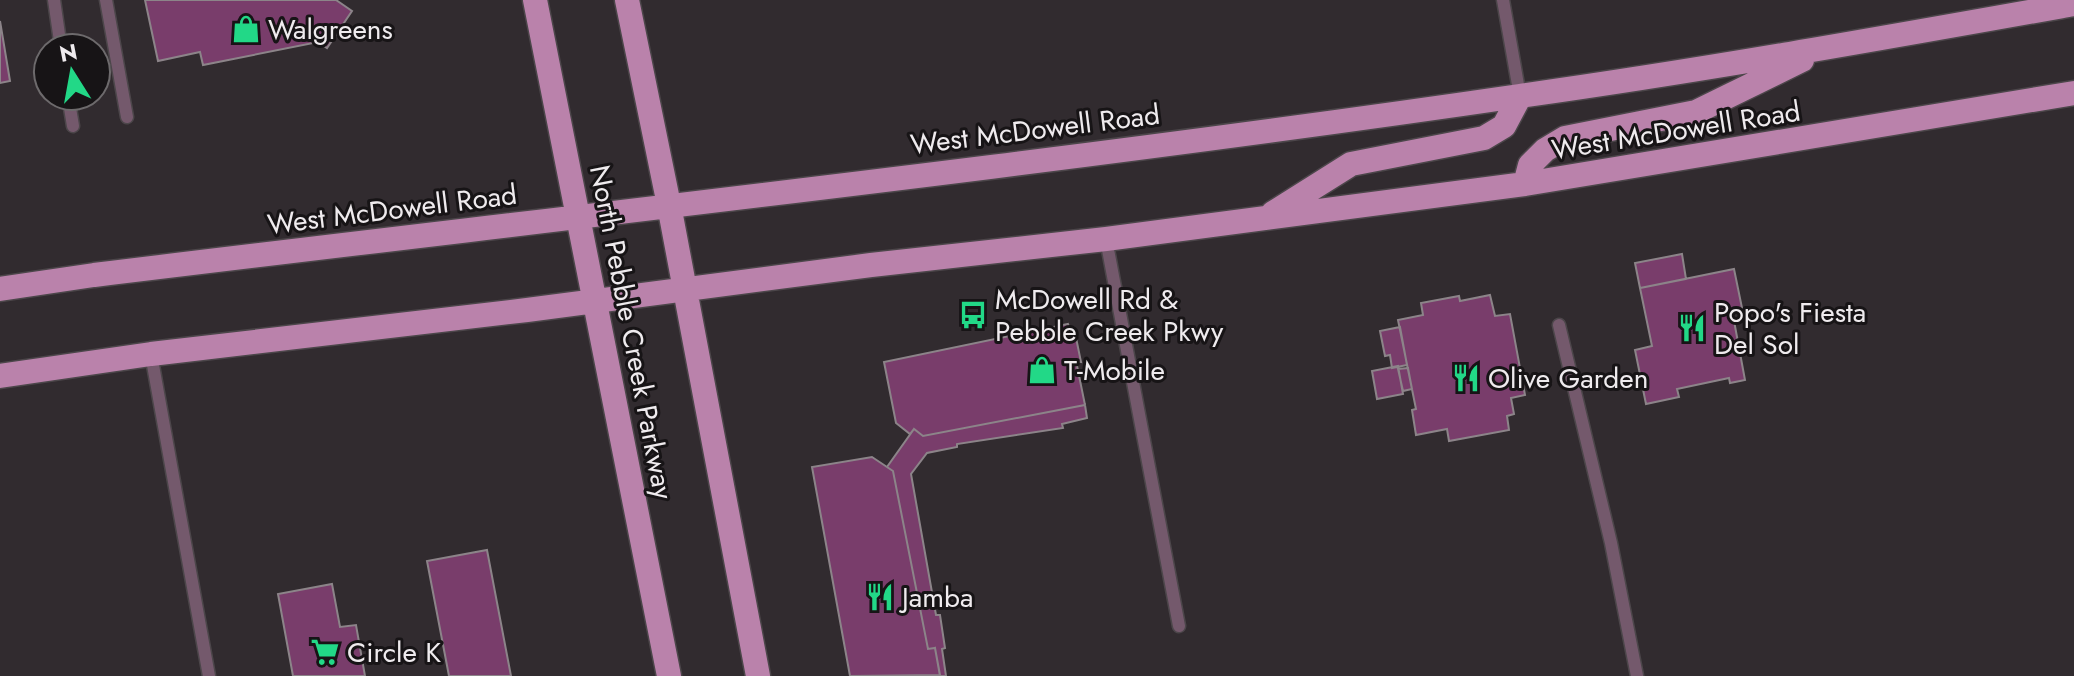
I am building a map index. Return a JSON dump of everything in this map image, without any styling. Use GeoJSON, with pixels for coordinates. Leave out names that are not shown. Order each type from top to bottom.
{"type":"FeatureCollection","features":[{"type":"Feature","properties":{"kind":"main road","name":"North Pebble Creek Parkway"},"geometry":{"type":"LineString","coordinates":[[535,0],[669,676]]}},
{"type":"Feature","properties":{"kind":"main road","name":"North Pebble Creek Parkway"},"geometry":{"type":"LineString","coordinates":[[627,0],[758,676]]}},
{"type":"Feature","properties":{"kind":"main road","name":"West McDowell Road"},"geometry":{"type":"LineString","coordinates":[[0,289],[109,273],[1098,153],[1520,96],[1826,48],[2074,4]]}},
{"type":"Feature","properties":{"kind":"main road"},"geometry":{"type":"LineString","coordinates":[[1525,184],[1530,165],[1545,150],[1565,138],[1696,112],[1826,48]]}},
{"type":"Feature","properties":{"kind":"main road","name":"West McDowell Road"},"geometry":{"type":"LineString","coordinates":[[0,376],[151,354],[1106,239],[1525,184],[2074,93]]}},
{"type":"Feature","properties":{"kind":"main road"},"geometry":{"type":"LineString","coordinates":[[1264,219],[1351,164],[1484,138],[1504,126],[1520,96]]}},
{"type":"Feature","properties":{"kind":"lane"},"geometry":{"type":"LineString","coordinates":[[54,0],[59,32]]}},
{"type":"Feature","properties":{"kind":"lane"},"geometry":{"type":"LineString","coordinates":[[106,0],[127,117]]}},
{"type":"Feature","properties":{"kind":"lane"},"geometry":{"type":"LineString","coordinates":[[1503,0],[1520,96]]}},
{"type":"Feature","properties":{"kind":"lane"},"geometry":{"type":"LineString","coordinates":[[71,112],[73,126]]}},
{"type":"Feature","properties":{"kind":"lane"},"geometry":{"type":"LineString","coordinates":[[1106,239],[1179,626]]}},
{"type":"Feature","properties":{"kind":"lane"},"geometry":{"type":"LineString","coordinates":[[1559,325],[1611,543],[1637,676]]}},
{"type":"Feature","properties":{"kind":"lane"},"geometry":{"type":"LineString","coordinates":[[151,354],[209,676]]}},
{"type":"Feature","properties":{"kind":"building","name":"Walgreens"},"geometry":{"type":"Polygon","coordinates":[[[145,0],[336,0],[352,11],[327,48],[318,42],[203,65],[200,52],[158,61],[145,0]]]}},
{"type":"Feature","properties":{"kind":"building"},"geometry":{"type":"Polygon","coordinates":[[[0,21],[10,81],[0,83],[0,21]]]}},
{"type":"Feature","properties":{"kind":"building"},"geometry":{"type":"Polygon","coordinates":[[[1682,254],[1686,279],[1640,288],[1635,263],[1682,254]]]}},
{"type":"Feature","properties":{"kind":"building","name":"Popo's Fiesta Del Sol"},"geometry":{"type":"Polygon","coordinates":[[[1734,269],[1742,308],[1732,310],[1745,380],[1730,383],[1729,378],[1677,389],[1679,397],[1646,404],[1635,350],[1652,346],[1640,288],[1734,269]]]}},
{"type":"Feature","properties":{"kind":"building","name":"Olive Garden"},"geometry":{"type":"Polygon","coordinates":[[[1490,295],[1495,316],[1510,314],[1525,395],[1511,398],[1514,414],[1507,416],[1509,430],[1449,441],[1447,429],[1416,435],[1412,410],[1416,409],[1398,320],[1423,315],[1421,303],[1459,296],[1460,301],[1490,295]]]}},
{"type":"Feature","properties":{"kind":"building"},"geometry":{"type":"Polygon","coordinates":[[[1068,324],[1070,329],[1074,328],[1081,362],[1076,361],[1085,405],[923,436],[914,429],[910,434],[896,423],[884,362],[1068,324]]]}},
{"type":"Feature","properties":{"kind":"building"},"geometry":{"type":"Polygon","coordinates":[[[1400,327],[1407,365],[1392,368],[1390,355],[1385,356],[1380,331],[1400,327]]]}},
{"type":"Feature","properties":{"kind":"building"},"geometry":{"type":"Polygon","coordinates":[[[1398,366],[1403,394],[1377,399],[1372,371],[1398,366]]]}},
{"type":"Feature","properties":{"kind":"building"},"geometry":{"type":"Polygon","coordinates":[[[1408,368],[1412,389],[1403,391],[1398,369],[1408,368]]]}},
{"type":"Feature","properties":{"kind":"building"},"geometry":{"type":"Polygon","coordinates":[[[1085,405],[1087,418],[1062,424],[1063,428],[957,444],[957,447],[927,453],[911,474],[936,615],[940,615],[945,648],[942,649],[946,676],[940,676],[935,648],[928,649],[893,471],[887,467],[914,429],[923,436],[1085,405]]]}},
{"type":"Feature","properties":{"kind":"building"},"geometry":{"type":"Polygon","coordinates":[[[872,457],[893,471],[928,649],[935,648],[940,675],[850,676],[812,467],[872,457]]]}},
{"type":"Feature","properties":{"kind":"building","name":"Circle K"},"geometry":{"type":"Polygon","coordinates":[[[487,550],[511,676],[449,676],[427,561],[487,550]]]}},
{"type":"Feature","properties":{"kind":"building","name":"Circle K"},"geometry":{"type":"Polygon","coordinates":[[[332,584],[340,627],[356,625],[365,676],[293,676],[278,594],[332,584]]]}},
{"type":"Feature","properties":{"kind":"place","name":"Walgreens"},"geometry":{"type":"Point","coordinates":[246,29]}},
{"type":"Feature","properties":{"kind":"place","name":"McDowell Rd & Pebble Creek Pkwy"},"geometry":{"type":"Point","coordinates":[973,315]}},
{"type":"Feature","properties":{"kind":"place","name":"Popo's Fiesta Del Sol"},"geometry":{"type":"Point","coordinates":[1692,328]}},
{"type":"Feature","properties":{"kind":"place","name":"T-Mobile"},"geometry":{"type":"Point","coordinates":[1042,370]}},
{"type":"Feature","properties":{"kind":"place","name":"Olive Garden"},"geometry":{"type":"Point","coordinates":[1466,378]}},
{"type":"Feature","properties":{"kind":"place","name":"Jamba"},"geometry":{"type":"Point","coordinates":[880,597]}},
{"type":"Feature","properties":{"kind":"place","name":"Circle K"},"geometry":{"type":"Point","coordinates":[325,652]}}]}
